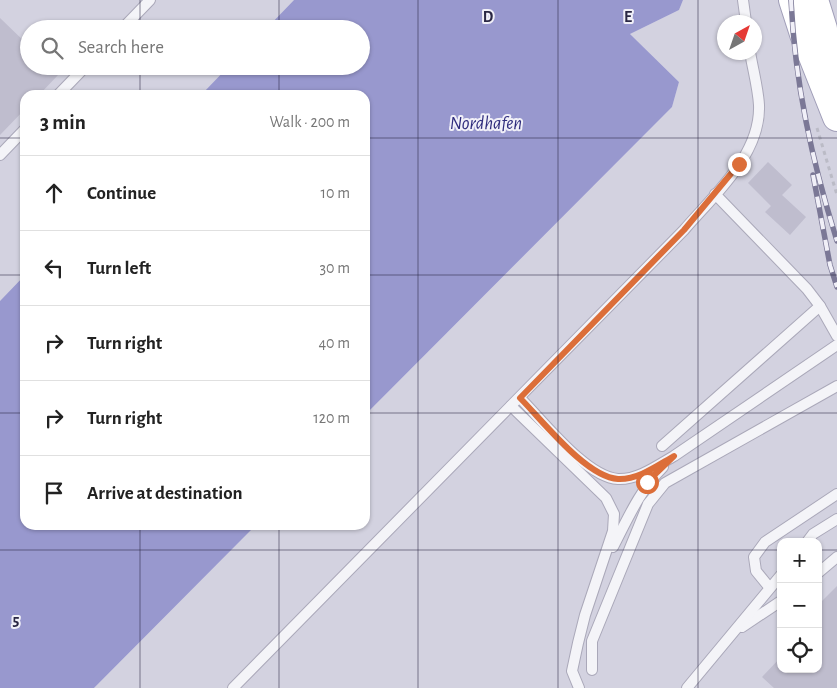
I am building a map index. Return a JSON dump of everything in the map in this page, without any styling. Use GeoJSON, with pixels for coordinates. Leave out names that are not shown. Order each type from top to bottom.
{"type":"FeatureCollection","features":[{"type":"Feature","properties":{"kind":"main road"},"geometry":{"type":"LineString","coordinates":[[793,0],[804,34],[835,109]]}},
{"type":"Feature","properties":{"kind":"main road"},"geometry":{"type":"LineString","coordinates":[[814,0],[823,29],[835,109]]}},
{"type":"Feature","properties":{"kind":"lane"},"geometry":{"type":"LineString","coordinates":[[131,20],[150,0]]}},
{"type":"Feature","properties":{"kind":"lane"},"geometry":{"type":"LineString","coordinates":[[743,0],[745,15]]}},
{"type":"Feature","properties":{"kind":"lane"},"geometry":{"type":"LineString","coordinates":[[233,688],[684,230],[715,194],[739,164],[753,140],[759,106],[751,60]]}},
{"type":"Feature","properties":{"kind":"lane"},"geometry":{"type":"LineString","coordinates":[[63,90],[77,75]]}},
{"type":"Feature","properties":{"kind":"lane"},"geometry":{"type":"LineString","coordinates":[[0,155],[20,135]]}},
{"type":"Feature","properties":{"kind":"lane"},"geometry":{"type":"LineString","coordinates":[[715,194],[786,266],[820,306],[837,336]]}},
{"type":"Feature","properties":{"kind":"lane"},"geometry":{"type":"LineString","coordinates":[[662,446],[820,306]]}},
{"type":"Feature","properties":{"kind":"lane"},"geometry":{"type":"LineString","coordinates":[[520,398],[586,466],[602,476],[620,479],[647,472],[674,456],[837,345]]}},
{"type":"Feature","properties":{"kind":"lane"},"geometry":{"type":"LineString","coordinates":[[592,670],[592,641],[648,504],[665,483],[837,386]]}},
{"type":"Feature","properties":{"kind":"lane"},"geometry":{"type":"LineString","coordinates":[[512,406],[606,498],[614,514],[613,531],[585,616],[572,671],[580,688]]}},
{"type":"Feature","properties":{"kind":"lane"},"geometry":{"type":"LineString","coordinates":[[600,572],[647,482],[674,456]]}},
{"type":"Feature","properties":{"kind":"lane"},"geometry":{"type":"LineString","coordinates":[[769,587],[756,571],[754,557],[759,550],[765,542],[837,494]]}},
{"type":"Feature","properties":{"kind":"lane"},"geometry":{"type":"LineString","coordinates":[[810,538],[837,518]]}},
{"type":"Feature","properties":{"kind":"lane"},"geometry":{"type":"LineString","coordinates":[[822,570],[837,557]]}},
{"type":"Feature","properties":{"kind":"lane"},"geometry":{"type":"LineString","coordinates":[[687,688],[777,580]]}},
{"type":"Feature","properties":{"kind":"lane"},"geometry":{"type":"LineString","coordinates":[[733,633],[777,604]]}},
{"type":"Feature","properties":{"kind":"shaded area"},"geometry":{"type":"Polygon","coordinates":[[[0,0],[294,0],[275,20],[20,20],[20,75],[220,75],[206,90],[20,90],[20,280],[0,301],[0,0]]]}},
{"type":"Feature","properties":{"kind":"shaded area"},"geometry":{"type":"Polygon","coordinates":[[[683,0],[837,0],[837,688],[94,688],[251,530],[370,530],[370,410],[672,107],[679,82],[630,34],[679,10],[683,0]]]}},
{"type":"Feature","properties":{"kind":"water","name":"Nordhafen"},"geometry":{"type":"Polygon","coordinates":[[[294,0],[683,0],[679,10],[630,34],[679,82],[672,107],[370,410],[370,90],[206,90],[220,75],[370,75],[370,20],[275,20],[294,0]]]}},
{"type":"Feature","properties":{"kind":"water"},"geometry":{"type":"Polygon","coordinates":[[[20,280],[20,530],[251,530],[94,688],[0,688],[0,301],[20,280]]]}},
{"type":"Feature","properties":{"kind":"building"},"geometry":{"type":"Polygon","coordinates":[[[0,18],[20,37],[20,75],[58,75],[44,90],[20,90],[20,114],[0,135],[0,18]]]}},
{"type":"Feature","properties":{"kind":"building"},"geometry":{"type":"Polygon","coordinates":[[[768,162],[792,185],[782,195],[806,217],[790,235],[765,212],[771,206],[748,183],[768,162]]]}},
{"type":"Feature","properties":{"kind":"building"},"geometry":{"type":"Polygon","coordinates":[[[837,586],[837,688],[774,688],[762,677],[777,661],[777,673],[822,673],[822,601],[837,586]]]}},
{"type":"Feature","properties":{"kind":"railway"},"geometry":{"type":"LineString","coordinates":[[791,0],[796,62],[806,122],[837,241]]}},
{"type":"Feature","properties":{"kind":"railway"},"geometry":{"type":"LineString","coordinates":[[813,175],[830,265],[837,287]]}},
{"type":"Feature","properties":{"kind":"route"},"geometry":{"type":"LineString","coordinates":[[647,482],[674,456],[647,472],[620,479],[602,476],[586,466],[520,398],[684,230],[739,164]]}}]}
